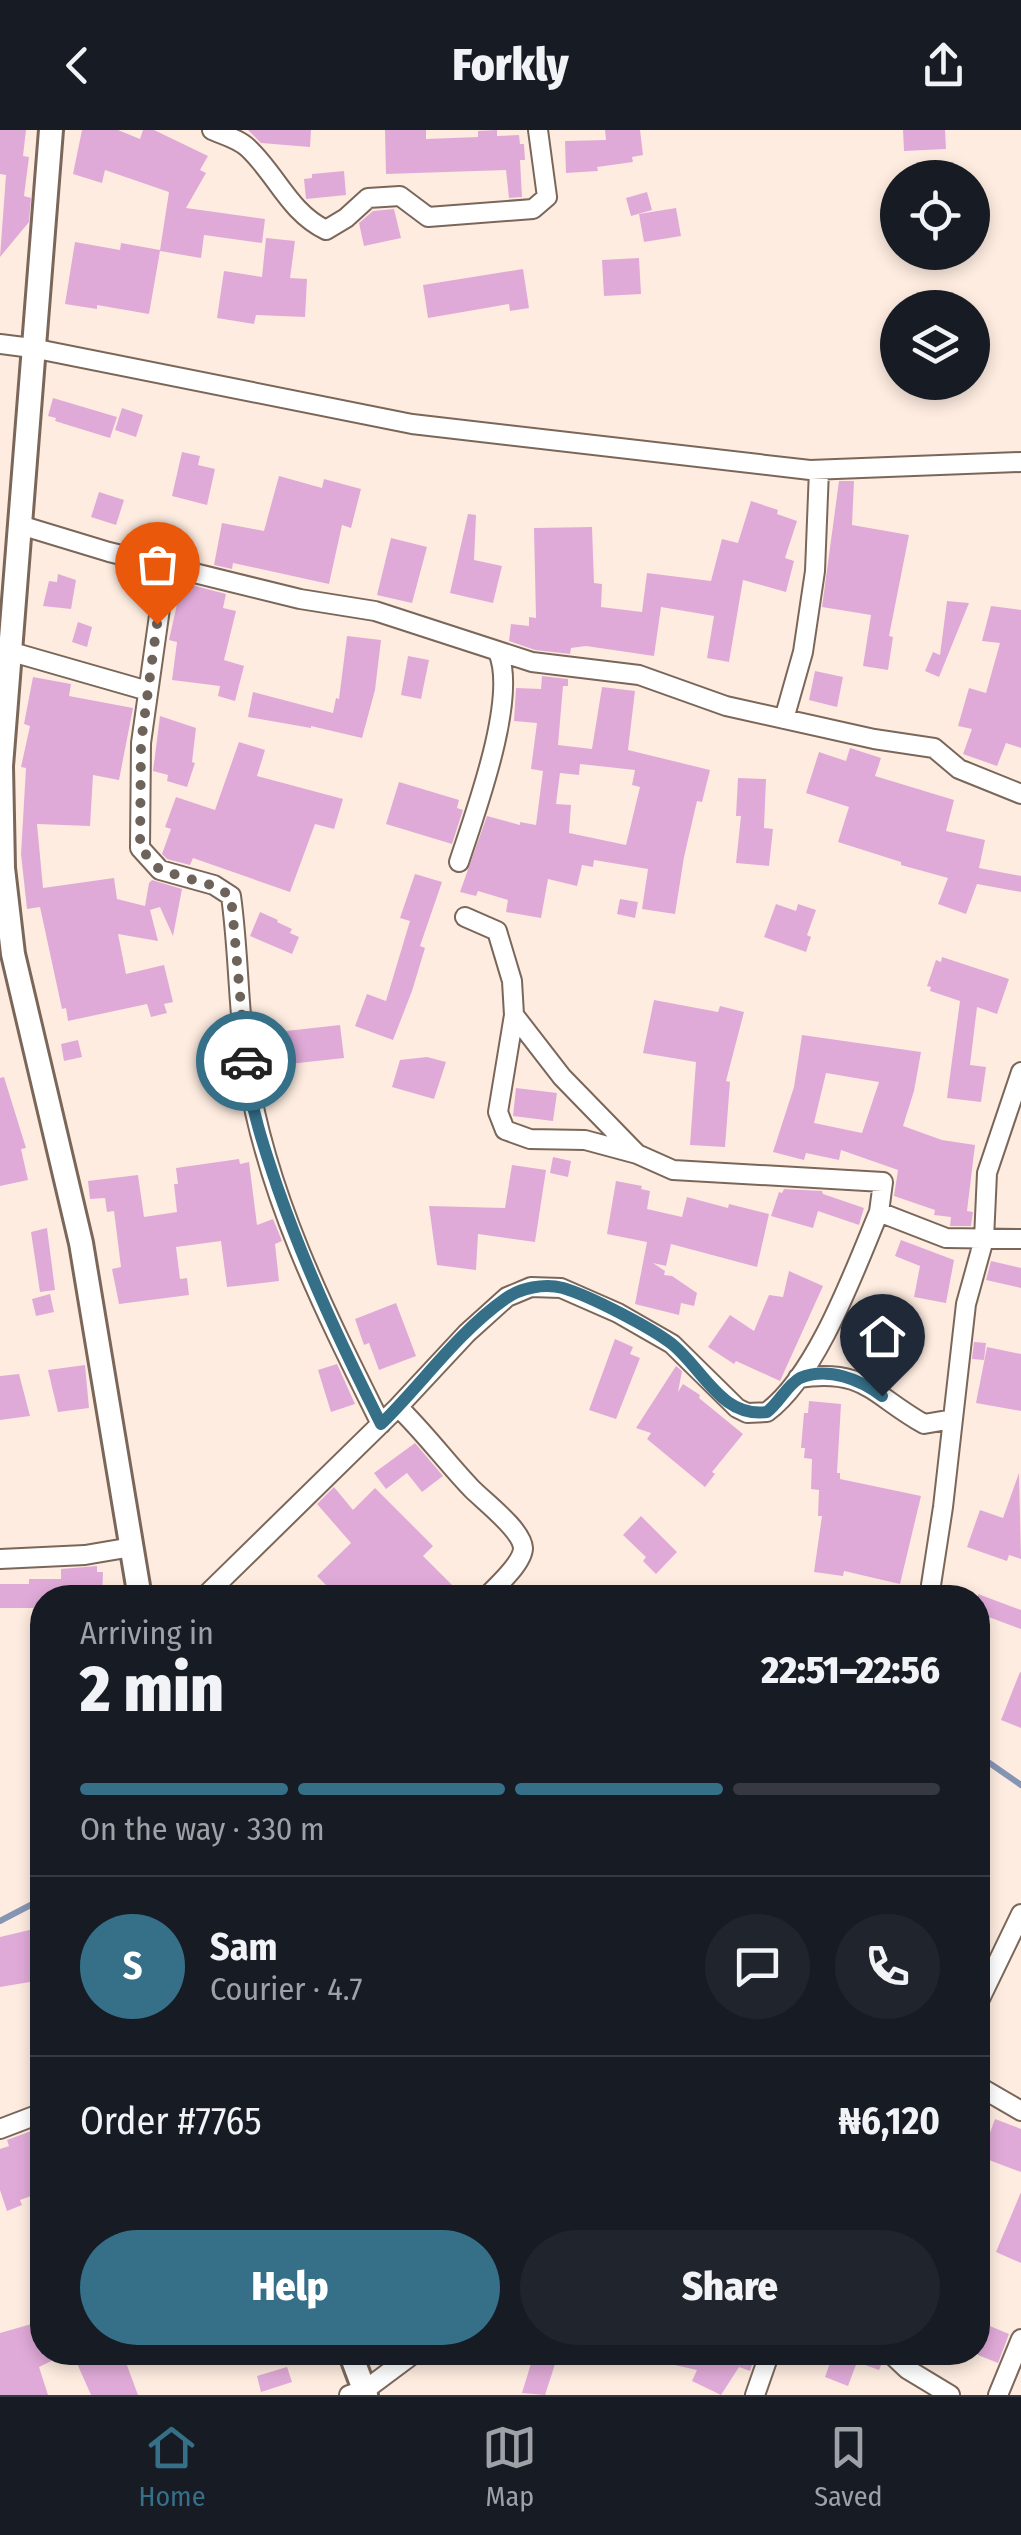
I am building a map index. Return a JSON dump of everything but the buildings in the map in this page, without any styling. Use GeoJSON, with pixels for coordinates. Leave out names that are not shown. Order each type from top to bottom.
{"type":"FeatureCollection","features":[{"type":"Feature","properties":{"kind":"street"},"geometry":{"type":"LineString","coordinates":[[51,130],[8,640],[0,766],[3,868],[13,954],[81,1243],[138,1585]]}},
{"type":"Feature","properties":{"kind":"street"},"geometry":{"type":"LineString","coordinates":[[212,130],[246,145],[292,206],[326,230],[368,198],[400,196],[428,217],[532,208],[547,197],[538,130]]}},
{"type":"Feature","properties":{"kind":"street"},"geometry":{"type":"LineString","coordinates":[[0,344],[412,424],[820,470],[1021,462]]}},
{"type":"Feature","properties":{"kind":"street"},"geometry":{"type":"LineString","coordinates":[[784,719],[803,652],[813,587],[820,470]]}},
{"type":"Feature","properties":{"kind":"street"},"geometry":{"type":"LineString","coordinates":[[20,525],[300,599],[374,611],[532,662],[639,675],[726,706],[874,739],[934,748],[959,768],[1021,794]]}},
{"type":"Feature","properties":{"kind":"street"},"geometry":{"type":"LineString","coordinates":[[166,566],[141,743],[140,848],[160,870],[214,886],[231,896],[246,1070],[263,1146],[324,1310],[381,1424]]}},
{"type":"Feature","properties":{"kind":"street"},"geometry":{"type":"LineString","coordinates":[[8,640],[148,690]]}},
{"type":"Feature","properties":{"kind":"street"},"geometry":{"type":"LineString","coordinates":[[459,862],[486,777],[505,686],[498,652]]}},
{"type":"Feature","properties":{"kind":"street"},"geometry":{"type":"LineString","coordinates":[[216,1585],[398,1407],[466,1333],[507,1298],[532,1287],[562,1288],[618,1313],[672,1344],[727,1402],[748,1413],[767,1412],[798,1378],[844,1296],[879,1212],[883,1182],[673,1170],[638,1154],[585,1140],[530,1139],[505,1130],[498,1112],[514,1015],[512,981],[497,931],[465,916]]}},
{"type":"Feature","properties":{"kind":"street"},"geometry":{"type":"LineString","coordinates":[[514,1015],[562,1077],[638,1154]]}},
{"type":"Feature","properties":{"kind":"street"},"geometry":{"type":"LineString","coordinates":[[930,1585],[966,1304],[984,1238],[988,1172],[1021,1072]]}},
{"type":"Feature","properties":{"kind":"street"},"geometry":{"type":"LineString","coordinates":[[879,1212],[946,1238],[1021,1238]]}},
{"type":"Feature","properties":{"kind":"street"},"geometry":{"type":"LineString","coordinates":[[798,1378],[824,1374],[861,1380],[924,1424],[953,1419]]}},
{"type":"Feature","properties":{"kind":"street"},"geometry":{"type":"LineString","coordinates":[[398,1407],[521,1542],[519,1559],[496,1585]]}},
{"type":"Feature","properties":{"kind":"street"},"geometry":{"type":"LineString","coordinates":[[0,1558],[86,1555],[132,1547]]}},
{"type":"Feature","properties":{"kind":"street"},"geometry":{"type":"LineString","coordinates":[[990,1978],[1021,1914]]}},
{"type":"Feature","properties":{"kind":"street"},"geometry":{"type":"LineString","coordinates":[[990,2093],[1021,2111]]}},
{"type":"Feature","properties":{"kind":"street"},"geometry":{"type":"LineString","coordinates":[[0,2128],[30,2117]]}},
{"type":"Feature","properties":{"kind":"street"},"geometry":{"type":"LineString","coordinates":[[998,2395],[1021,2340]]}},
{"type":"Feature","properties":{"kind":"street"},"geometry":{"type":"LineString","coordinates":[[353,2365],[360,2393],[398,2365]]}},
{"type":"Feature","properties":{"kind":"street"},"geometry":{"type":"LineString","coordinates":[[755,2395],[765,2365]]}},
{"type":"Feature","properties":{"kind":"street"},"geometry":{"type":"LineString","coordinates":[[903,2365],[950,2395]]}},
{"type":"Feature","properties":{"kind":"waterway"},"geometry":{"type":"LineString","coordinates":[[990,1763],[1021,1785]]}},
{"type":"Feature","properties":{"kind":"waterway"},"geometry":{"type":"LineString","coordinates":[[0,1921],[30,1905]]}},
{"type":"Feature","properties":{"kind":"way so far"},"geometry":{"type":"LineString","coordinates":[[157,624],[141,743],[140,848],[160,870],[214,886],[231,896],[246,1061]]}},
{"type":"Feature","properties":{"kind":"route"},"geometry":{"type":"LineString","coordinates":[[246,1061],[263,1146],[298,1245],[324,1310],[381,1424],[466,1333],[507,1298],[532,1287],[562,1288],[618,1313],[672,1344],[727,1402],[748,1413],[767,1412],[798,1378],[824,1374],[861,1380],[882,1396]]}}]}
